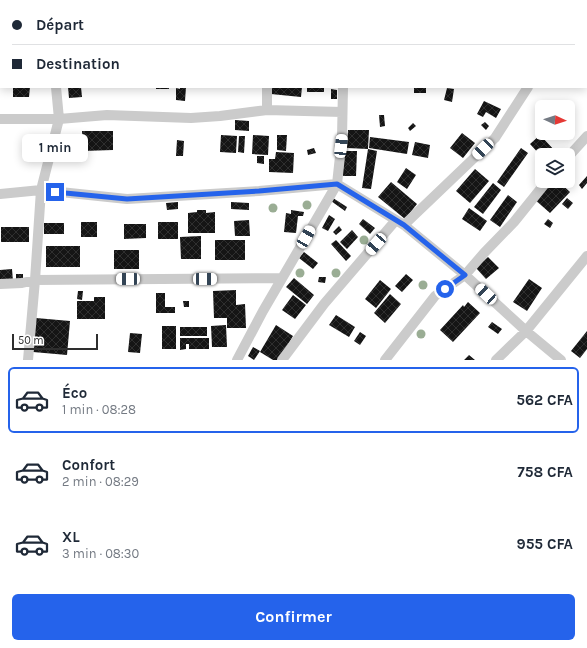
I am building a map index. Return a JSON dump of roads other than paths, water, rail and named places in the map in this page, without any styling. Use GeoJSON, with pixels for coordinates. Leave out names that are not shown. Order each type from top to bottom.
{"type":"FeatureCollection","features":[{"type":"Feature","properties":{"kind":"street"},"geometry":{"type":"LineString","coordinates":[[28,360],[41,190],[59,119],[56,88]]}},
{"type":"Feature","properties":{"kind":"street"},"geometry":{"type":"LineString","coordinates":[[267,88],[267,110]]}},
{"type":"Feature","properties":{"kind":"street"},"geometry":{"type":"LineString","coordinates":[[237,360],[282,278],[337,184],[342,138],[343,88]]}},
{"type":"Feature","properties":{"kind":"street"},"geometry":{"type":"LineString","coordinates":[[282,360],[324,304],[400,222],[495,138],[527,88]]}},
{"type":"Feature","properties":{"kind":"street"},"geometry":{"type":"LineString","coordinates":[[0,120],[59,119],[107,115],[191,118],[267,110],[342,112]]}},
{"type":"Feature","properties":{"kind":"street"},"geometry":{"type":"LineString","coordinates":[[575,149],[587,136]]}},
{"type":"Feature","properties":{"kind":"street"},"geometry":{"type":"LineString","coordinates":[[0,194],[41,190],[127,199],[259,191],[337,184],[400,222],[465,275],[526,331],[561,360]]}},
{"type":"Feature","properties":{"kind":"street"},"geometry":{"type":"LineString","coordinates":[[385,360],[436,296],[465,275],[514,222],[542,188]]}},
{"type":"Feature","properties":{"kind":"street"},"geometry":{"type":"LineString","coordinates":[[496,360],[526,331],[587,256]]}},
{"type":"Feature","properties":{"kind":"street"},"geometry":{"type":"LineString","coordinates":[[0,284],[22,283],[35,280],[282,278]]}}]}
